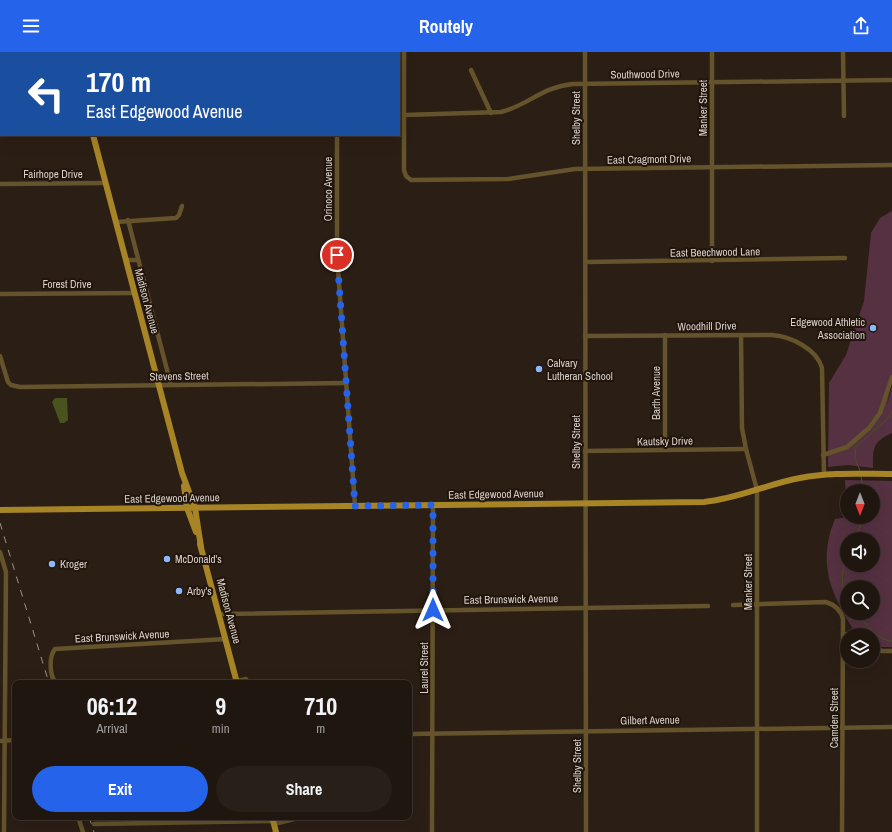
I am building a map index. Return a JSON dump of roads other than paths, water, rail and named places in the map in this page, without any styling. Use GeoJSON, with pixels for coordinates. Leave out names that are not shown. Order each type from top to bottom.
{"type":"FeatureCollection","features":[{"type":"Feature","properties":{"kind":"main road","name":"Madison Avenue"},"geometry":{"type":"LineString","coordinates":[[93,136],[182,473],[195,508],[201,547]]}},
{"type":"Feature","properties":{"kind":"main road","name":"Madison Avenue"},"geometry":{"type":"LineString","coordinates":[[182,473],[187,508],[201,547],[236,680]]}},
{"type":"Feature","properties":{"kind":"main road","name":"East Edgewood Avenue"},"geometry":{"type":"LineString","coordinates":[[0,510],[704,502],[726,499],[797,479],[824,475],[892,474]]}},
{"type":"Feature","properties":{"kind":"main road"},"geometry":{"type":"LineString","coordinates":[[273,821],[276,832]]}},
{"type":"Feature","properties":{"kind":"street"},"geometry":{"type":"LineString","coordinates":[[404,52],[404,115]]}},
{"type":"Feature","properties":{"kind":"street","name":"Shelby Street"},"geometry":{"type":"LineString","coordinates":[[585,52],[586,832]]}},
{"type":"Feature","properties":{"kind":"street","name":"Manker Street"},"geometry":{"type":"LineString","coordinates":[[712,52],[712,261]]}},
{"type":"Feature","properties":{"kind":"street"},"geometry":{"type":"LineString","coordinates":[[843,52],[844,116]]}},
{"type":"Feature","properties":{"kind":"street"},"geometry":{"type":"LineString","coordinates":[[471,70],[492,113]]}},
{"type":"Feature","properties":{"kind":"street","name":"Southwood Drive"},"geometry":{"type":"LineString","coordinates":[[404,115],[492,113],[516,107],[550,88],[569,84],[892,80]]}},
{"type":"Feature","properties":{"kind":"street","name":"East Cragmont Drive"},"geometry":{"type":"LineString","coordinates":[[404,115],[404,170],[408,178],[413,180],[498,180],[560,170],[892,165]]}},
{"type":"Feature","properties":{"kind":"street","name":"Orinoco Avenue"},"geometry":{"type":"LineString","coordinates":[[337,136],[337,255],[355,506]]}},
{"type":"Feature","properties":{"kind":"street","name":"Fairhope Drive"},"geometry":{"type":"LineString","coordinates":[[0,184],[105,183]]}},
{"type":"Feature","properties":{"kind":"street"},"geometry":{"type":"LineString","coordinates":[[116,222],[176,218],[179,215],[182,206]]}},
{"type":"Feature","properties":{"kind":"street","name":"Madison Avenue"},"geometry":{"type":"LineString","coordinates":[[128,220],[171,385]]}},
{"type":"Feature","properties":{"kind":"street","name":"East Beechwood Lane"},"geometry":{"type":"LineString","coordinates":[[585,262],[845,258]]}},
{"type":"Feature","properties":{"kind":"street"},"geometry":{"type":"LineString","coordinates":[[126,260],[138,260]]}},
{"type":"Feature","properties":{"kind":"street","name":"Forest Drive"},"geometry":{"type":"LineString","coordinates":[[0,294],[134,293]]}},
{"type":"Feature","properties":{"kind":"street","name":"Barth Avenue"},"geometry":{"type":"LineString","coordinates":[[665,335],[665,450]]}},
{"type":"Feature","properties":{"kind":"street","name":"Manker Street"},"geometry":{"type":"LineString","coordinates":[[740,335],[741,420],[746,449],[758,490],[757,832]]}},
{"type":"Feature","properties":{"kind":"street","name":"Woodhill Drive"},"geometry":{"type":"LineString","coordinates":[[585,336],[784,336],[814,354],[820,362],[822,375],[823,455]]}},
{"type":"Feature","properties":{"kind":"street","name":"Stevens Street"},"geometry":{"type":"LineString","coordinates":[[0,356],[6,379],[11,385],[20,387],[346,383]]}},
{"type":"Feature","properties":{"kind":"street"},"geometry":{"type":"LineString","coordinates":[[824,475],[823,455],[847,447],[869,428],[880,413],[892,377]]}},
{"type":"Feature","properties":{"kind":"street","name":"Kautsky Drive"},"geometry":{"type":"LineString","coordinates":[[585,451],[746,449]]}},
{"type":"Feature","properties":{"kind":"street","name":"Laurel Street"},"geometry":{"type":"LineString","coordinates":[[432,832],[433,505]]}},
{"type":"Feature","properties":{"kind":"street"},"geometry":{"type":"LineString","coordinates":[[0,552],[6,576],[3,617],[2,740],[4,832]]}},
{"type":"Feature","properties":{"kind":"street","name":"Camden Street"},"geometry":{"type":"LineString","coordinates":[[757,605],[826,602],[836,607],[842,616],[843,628]]}},
{"type":"Feature","properties":{"kind":"street"},"geometry":{"type":"LineString","coordinates":[[733,605],[757,605]]}},
{"type":"Feature","properties":{"kind":"street","name":"East Brunswick Avenue"},"geometry":{"type":"LineString","coordinates":[[219,614],[708,606]]}},
{"type":"Feature","properties":{"kind":"street","name":"East Brunswick Avenue"},"geometry":{"type":"LineString","coordinates":[[55,680],[52,673],[51,662],[52,653],[55,649],[226,639]]}},
{"type":"Feature","properties":{"kind":"street"},"geometry":{"type":"LineString","coordinates":[[880,650],[892,651]]}},
{"type":"Feature","properties":{"kind":"street","name":"Camden Street"},"geometry":{"type":"LineString","coordinates":[[842,832],[843,668]]}},
{"type":"Feature","properties":{"kind":"street","name":"Gilbert Avenue"},"geometry":{"type":"LineString","coordinates":[[412,734],[586,730],[892,727]]}},
{"type":"Feature","properties":{"kind":"street"},"geometry":{"type":"LineString","coordinates":[[79,820],[83,832]]}},
{"type":"Feature","properties":{"kind":"street"},"geometry":{"type":"LineString","coordinates":[[94,824],[273,821]]}},
{"type":"Feature","properties":{"kind":"waterway"},"geometry":{"type":"LineString","coordinates":[[860,471],[855,458],[856,447],[886,420],[892,412]]}},
{"type":"Feature","properties":{"kind":"waterway"},"geometry":{"type":"LineString","coordinates":[[861,476],[862,484]]}},
{"type":"Feature","properties":{"kind":"waterway"},"geometry":{"type":"LineString","coordinates":[[858,532],[861,524]]}},
{"type":"Feature","properties":{"kind":"waterway"},"geometry":{"type":"LineString","coordinates":[[842,580],[843,572]]}},
{"type":"Feature","properties":{"kind":"waterway"},"geometry":{"type":"LineString","coordinates":[[863,620],[868,627],[881,638],[892,641]]}},
{"type":"Feature","properties":{"kind":"railway"},"geometry":{"type":"LineString","coordinates":[[0,523],[48,680]]}},
{"type":"Feature","properties":{"kind":"railway"},"geometry":{"type":"LineString","coordinates":[[90,820],[94,832]]}},
{"type":"Feature","properties":{"kind":"place","name":"Edgewood Athletic Association"},"geometry":{"type":"Point","coordinates":[873,328]}},
{"type":"Feature","properties":{"kind":"place","name":"Calvary Lutheran School"},"geometry":{"type":"Point","coordinates":[539,369]}},
{"type":"Feature","properties":{"kind":"place","name":"McDonald's"},"geometry":{"type":"Point","coordinates":[167,559]}},
{"type":"Feature","properties":{"kind":"place","name":"Kroger"},"geometry":{"type":"Point","coordinates":[52,564]}},
{"type":"Feature","properties":{"kind":"place","name":"Arby's"},"geometry":{"type":"Point","coordinates":[179,591]}}]}
